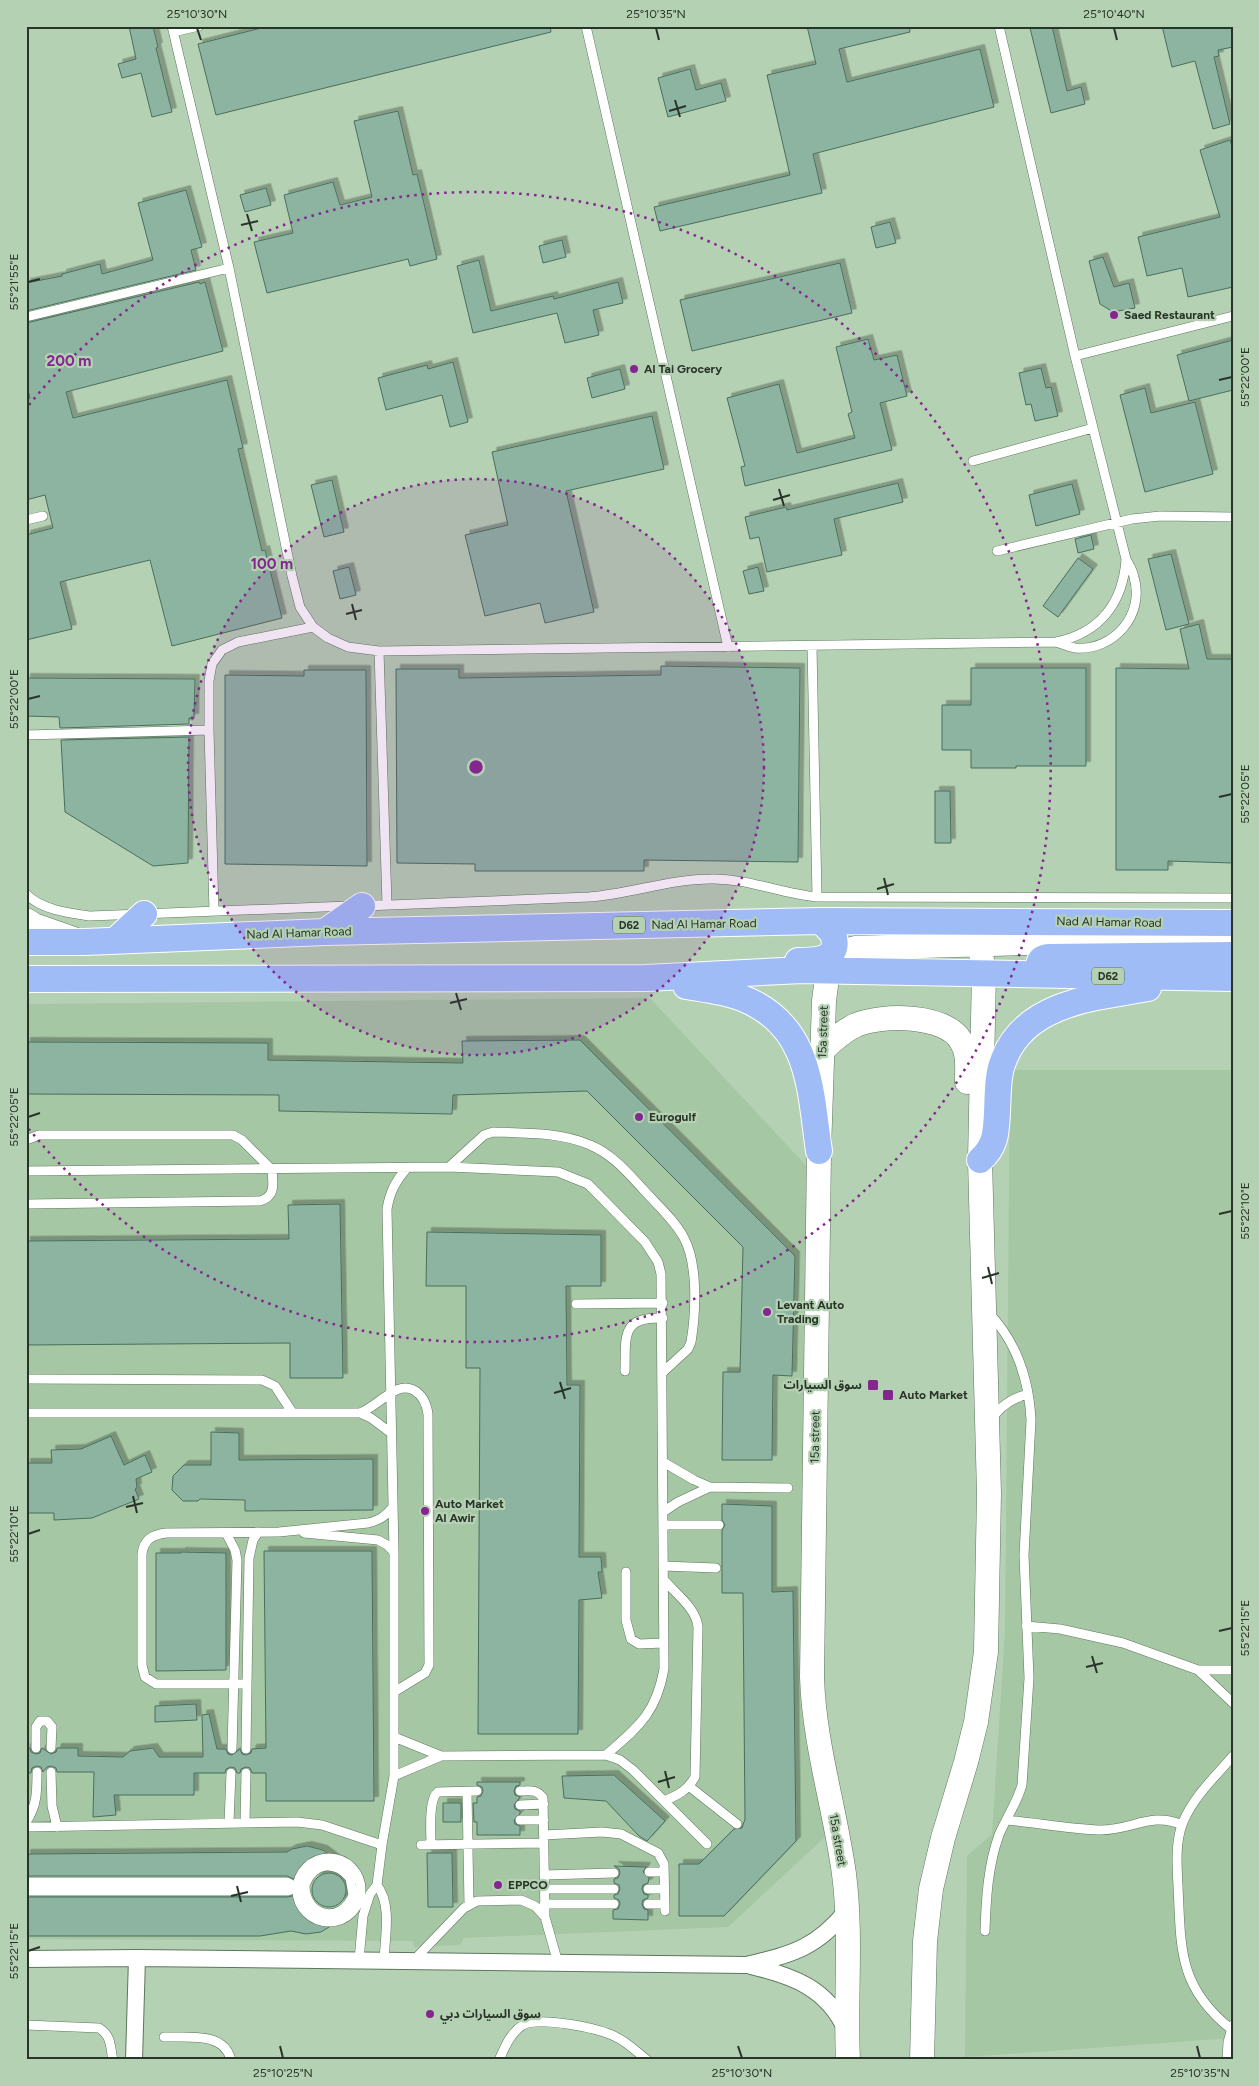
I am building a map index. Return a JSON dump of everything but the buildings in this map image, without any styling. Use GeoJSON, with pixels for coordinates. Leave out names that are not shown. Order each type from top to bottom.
{"type":"FeatureCollection","features":[{"type":"Feature","properties":{"kind":"main road"},"geometry":{"type":"LineString","coordinates":[[325,932],[374,906]]}},
{"type":"Feature","properties":{"kind":"main road","name":"Nad Al Hamar Road"},"geometry":{"type":"LineString","coordinates":[[26,942],[85,942],[819,909],[959,922],[1233,924]]}},
{"type":"Feature","properties":{"kind":"main road"},"geometry":{"type":"LineString","coordinates":[[500,977],[535,966],[564,962],[818,961],[831,954],[835,940],[819,909]]}},
{"type":"Feature","properties":{"kind":"main road"},"geometry":{"type":"LineString","coordinates":[[116,940],[144,914]]}},
{"type":"Feature","properties":{"kind":"main road"},"geometry":{"type":"LineString","coordinates":[[26,920],[60,935],[85,942]]}},
{"type":"Feature","properties":{"kind":"main road"},"geometry":{"type":"LineString","coordinates":[[922,2060],[925,1941],[931,1890],[943,1838],[976,1722],[986,1652],[989,1493],[980,1160],[984,973],[977,946],[972,936],[959,922]]}},
{"type":"Feature","properties":{"kind":"main road"},"geometry":{"type":"LineString","coordinates":[[828,970],[833,960],[844,951],[855,948],[977,946],[1233,937]]}},
{"type":"Feature","properties":{"kind":"main road"},"geometry":{"type":"LineString","coordinates":[[1041,974],[1038,966],[1039,962],[1049,956],[1233,955]]}},
{"type":"Feature","properties":{"kind":"main road","name":"D62"},"geometry":{"type":"LineString","coordinates":[[26,979],[646,978],[828,970],[1233,978]]}},
{"type":"Feature","properties":{"kind":"main road","name":"15a street"},"geometry":{"type":"LineString","coordinates":[[828,970],[822,1051],[819,1151],[813,1709],[839,1840],[848,1909],[848,2060]]}},
{"type":"Feature","properties":{"kind":"main road"},"geometry":{"type":"LineString","coordinates":[[646,978],[740,997],[768,1012],[780,1022],[794,1039],[804,1060],[819,1151]]}},
{"type":"Feature","properties":{"kind":"main road"},"geometry":{"type":"LineString","coordinates":[[980,1160],[993,1145],[996,1134],[1000,1074],[1003,1059],[1010,1045],[1031,1023],[1064,1005],[1085,999],[1203,978]]}},
{"type":"Feature","properties":{"kind":"main road"},"geometry":{"type":"LineString","coordinates":[[822,1051],[848,1030],[857,1025],[877,1020],[912,1019],[943,1025],[950,1029],[961,1040],[967,1055],[969,1113],[980,1160]]}},
{"type":"Feature","properties":{"kind":"street"},"geometry":{"type":"LineString","coordinates":[[746,1965],[783,1956],[802,1949],[820,1939],[848,1909]]}},
{"type":"Feature","properties":{"kind":"street"},"geometry":{"type":"LineString","coordinates":[[134,2060],[138,1958]]}},
{"type":"Feature","properties":{"kind":"street"},"geometry":{"type":"LineString","coordinates":[[26,1959],[138,1958],[746,1965],[784,1974],[805,1984],[823,1997],[839,2015],[847,2033]]}},
{"type":"Feature","properties":{"kind":"lane"},"geometry":{"type":"LineString","coordinates":[[198,26],[173,29],[229,268],[292,576],[300,607],[313,627],[328,638],[348,647],[380,651],[1056,642],[1074,638],[1092,628],[1106,614],[1117,597],[1124,578],[1126,559]]}},
{"type":"Feature","properties":{"kind":"lane"},"geometry":{"type":"LineString","coordinates":[[586,26],[728,647]]}},
{"type":"Feature","properties":{"kind":"lane"},"geometry":{"type":"LineString","coordinates":[[999,26],[1075,356],[1126,559],[1134,576],[1137,594],[1133,613],[1124,629],[1110,640],[1092,647],[1074,648],[1056,642]]}},
{"type":"Feature","properties":{"kind":"lane"},"geometry":{"type":"LineString","coordinates":[[26,317],[229,268]]}},
{"type":"Feature","properties":{"kind":"lane"},"geometry":{"type":"LineString","coordinates":[[1075,356],[1233,316]]}},
{"type":"Feature","properties":{"kind":"lane"},"geometry":{"type":"LineString","coordinates":[[973,461],[1093,428]]}},
{"type":"Feature","properties":{"kind":"lane"},"geometry":{"type":"LineString","coordinates":[[26,520],[43,516]]}},
{"type":"Feature","properties":{"kind":"lane"},"geometry":{"type":"LineString","coordinates":[[997,551],[1117,522],[1160,516],[1233,517]]}},
{"type":"Feature","properties":{"kind":"lane"},"geometry":{"type":"LineString","coordinates":[[214,912],[209,730],[210,672],[212,664],[222,650],[238,642],[313,627]]}},
{"type":"Feature","properties":{"kind":"lane"},"geometry":{"type":"LineString","coordinates":[[812,646],[819,909]]}},
{"type":"Feature","properties":{"kind":"lane"},"geometry":{"type":"LineString","coordinates":[[374,906],[380,651]]}},
{"type":"Feature","properties":{"kind":"lane"},"geometry":{"type":"LineString","coordinates":[[26,735],[209,730]]}},
{"type":"Feature","properties":{"kind":"lane"},"geometry":{"type":"LineString","coordinates":[[26,894],[50,908],[90,916],[605,896],[674,882],[712,879],[748,882],[800,896],[819,909],[1233,898]]}},
{"type":"Feature","properties":{"kind":"lane"},"geometry":{"type":"LineString","coordinates":[[449,1167],[484,1135],[493,1132],[573,1139],[591,1145],[623,1167],[683,1236],[690,1251],[693,1264],[694,1284],[691,1342],[688,1349],[662,1373]]}},
{"type":"Feature","properties":{"kind":"lane"},"geometry":{"type":"LineString","coordinates":[[26,1140],[39,1135],[233,1136],[242,1140],[272,1170],[274,1189],[269,1197],[260,1202],[26,1204]]}},
{"type":"Feature","properties":{"kind":"lane"},"geometry":{"type":"LineString","coordinates":[[26,1172],[449,1167],[558,1172],[588,1184],[600,1194],[653,1251],[661,1274],[663,1303],[664,1669],[660,1691],[651,1710],[637,1727],[606,1755]]}},
{"type":"Feature","properties":{"kind":"lane"},"geometry":{"type":"LineString","coordinates":[[358,1960],[365,1905],[377,1884],[394,1776],[394,1552],[390,1433],[387,1209],[390,1194],[396,1180],[406,1169]]}},
{"type":"Feature","properties":{"kind":"lane"},"geometry":{"type":"LineString","coordinates":[[576,1304],[663,1303]]}},
{"type":"Feature","properties":{"kind":"lane"},"geometry":{"type":"LineString","coordinates":[[984,1307],[1009,1338],[1024,1374],[1031,1420],[1024,1555],[1029,1678],[1022,1785],[1018,1798],[1000,1834],[991,1867],[986,1903],[985,1931]]}},
{"type":"Feature","properties":{"kind":"lane"},"geometry":{"type":"LineString","coordinates":[[626,1372],[626,1334],[632,1324],[641,1319],[663,1318]]}},
{"type":"Feature","properties":{"kind":"lane"},"geometry":{"type":"LineString","coordinates":[[26,1379],[262,1380],[275,1386],[292,1412]]}},
{"type":"Feature","properties":{"kind":"lane"},"geometry":{"type":"LineString","coordinates":[[26,1413],[360,1413],[371,1408],[390,1393],[399,1389],[411,1388],[420,1394],[427,1403],[428,1414],[429,1665],[425,1673],[394,1692]]}},
{"type":"Feature","properties":{"kind":"lane"},"geometry":{"type":"LineString","coordinates":[[988,1427],[1002,1407],[1012,1400],[1028,1394]]}},
{"type":"Feature","properties":{"kind":"lane"},"geometry":{"type":"LineString","coordinates":[[360,1413],[390,1433]]}},
{"type":"Feature","properties":{"kind":"lane"},"geometry":{"type":"LineString","coordinates":[[663,1462],[710,1487],[788,1488]]}},
{"type":"Feature","properties":{"kind":"lane"},"geometry":{"type":"LineString","coordinates":[[663,1512],[678,1502],[710,1487]]}},
{"type":"Feature","properties":{"kind":"lane"},"geometry":{"type":"LineString","coordinates":[[279,1532],[378,1521],[392,1508]]}},
{"type":"Feature","properties":{"kind":"lane"},"geometry":{"type":"LineString","coordinates":[[663,1525],[718,1526]]}},
{"type":"Feature","properties":{"kind":"lane"},"geometry":{"type":"LineString","coordinates":[[226,1532],[235,1550],[237,1560],[232,1749]]}},
{"type":"Feature","properties":{"kind":"lane"},"geometry":{"type":"LineString","coordinates":[[246,1749],[249,1558],[253,1540],[258,1532]]}},
{"type":"Feature","properties":{"kind":"lane"},"geometry":{"type":"LineString","coordinates":[[247,1684],[156,1684],[145,1677],[142,1666],[142,1554],[146,1541],[158,1534],[279,1532],[378,1540],[394,1552]]}},
{"type":"Feature","properties":{"kind":"lane"},"geometry":{"type":"LineString","coordinates":[[664,1566],[716,1568]]}},
{"type":"Feature","properties":{"kind":"lane"},"geometry":{"type":"LineString","coordinates":[[626,1572],[626,1620],[631,1639],[639,1644],[664,1643]]}},
{"type":"Feature","properties":{"kind":"lane"},"geometry":{"type":"LineString","coordinates":[[664,1580],[689,1607],[697,1620],[695,1777],[690,1787],[681,1794],[664,1801]]}},
{"type":"Feature","properties":{"kind":"lane"},"geometry":{"type":"LineString","coordinates":[[1026,1626],[1060,1629],[1123,1643],[1198,1670],[1233,1670]]}},
{"type":"Feature","properties":{"kind":"lane"},"geometry":{"type":"LineString","coordinates":[[1198,1670],[1233,1703]]}},
{"type":"Feature","properties":{"kind":"lane"},"geometry":{"type":"LineString","coordinates":[[36,1748],[36,1727],[40,1720],[44,1720],[48,1721],[52,1727],[51,1748]]}},
{"type":"Feature","properties":{"kind":"lane"},"geometry":{"type":"LineString","coordinates":[[394,1737],[441,1756],[606,1755],[620,1760],[633,1770],[706,1844]]}},
{"type":"Feature","properties":{"kind":"lane"},"geometry":{"type":"LineString","coordinates":[[394,1776],[441,1756]]}},
{"type":"Feature","properties":{"kind":"lane"},"geometry":{"type":"LineString","coordinates":[[1227,2060],[1228,2042],[1232,2027],[1219,2019],[1203,2001],[1190,1979],[1184,1963],[1181,1946],[1177,1858],[1182,1825],[1195,1800],[1233,1756]]}},
{"type":"Feature","properties":{"kind":"lane"},"geometry":{"type":"LineString","coordinates":[[26,1822],[35,1807],[37,1772]]}},
{"type":"Feature","properties":{"kind":"lane"},"geometry":{"type":"LineString","coordinates":[[52,1772],[52,1806],[57,1827]]}},
{"type":"Feature","properties":{"kind":"lane"},"geometry":{"type":"LineString","coordinates":[[229,1823],[231,1773]]}},
{"type":"Feature","properties":{"kind":"lane"},"geometry":{"type":"LineString","coordinates":[[245,1823],[246,1773]]}},
{"type":"Feature","properties":{"kind":"lane"},"geometry":{"type":"LineString","coordinates":[[690,1787],[737,1824]]}},
{"type":"Feature","properties":{"kind":"lane"},"geometry":{"type":"LineString","coordinates":[[431,1845],[432,1802],[435,1795],[438,1792],[477,1791]]}},
{"type":"Feature","properties":{"kind":"lane"},"geometry":{"type":"LineString","coordinates":[[520,1791],[534,1791],[540,1794],[544,1804],[544,1917],[558,1963]]}},
{"type":"Feature","properties":{"kind":"lane"},"geometry":{"type":"LineString","coordinates":[[467,1792],[467,1806],[472,1820],[468,1844],[469,1904]]}},
{"type":"Feature","properties":{"kind":"lane"},"geometry":{"type":"LineString","coordinates":[[520,1804],[544,1804]]}},
{"type":"Feature","properties":{"kind":"lane"},"geometry":{"type":"LineString","coordinates":[[467,1806],[477,1806]]}},
{"type":"Feature","properties":{"kind":"lane"},"geometry":{"type":"LineString","coordinates":[[1007,1820],[1100,1830],[1126,1828],[1152,1819],[1164,1819],[1182,1825]]}},
{"type":"Feature","properties":{"kind":"lane"},"geometry":{"type":"LineString","coordinates":[[520,1820],[544,1820]]}},
{"type":"Feature","properties":{"kind":"lane"},"geometry":{"type":"LineString","coordinates":[[26,1827],[297,1822],[322,1825],[382,1845]]}},
{"type":"Feature","properties":{"kind":"lane"},"geometry":{"type":"LineString","coordinates":[[421,1845],[544,1839],[602,1832],[621,1834],[658,1853],[664,1864],[665,1907],[648,1904]]}},
{"type":"Feature","properties":{"kind":"lane"},"geometry":{"type":"LineString","coordinates":[[26,1891],[287,1887],[310,1864],[320,1859],[330,1858],[341,1860],[350,1866],[357,1875],[360,1891],[356,1907],[349,1915],[340,1920],[329,1922],[318,1920],[309,1915],[287,1887]]}},
{"type":"Feature","properties":{"kind":"lane"},"geometry":{"type":"LineString","coordinates":[[321,1867],[338,1867],[350,1878],[353,1895],[344,1909],[337,1913],[328,1914],[313,1908],[303,1889],[308,1877],[321,1867]]}},
{"type":"Feature","properties":{"kind":"lane"},"geometry":{"type":"LineString","coordinates":[[302,1906],[303,1872]]}},
{"type":"Feature","properties":{"kind":"lane"},"geometry":{"type":"LineString","coordinates":[[649,1872],[664,1872]]}},
{"type":"Feature","properties":{"kind":"lane"},"geometry":{"type":"LineString","coordinates":[[544,1875],[614,1873]]}},
{"type":"Feature","properties":{"kind":"lane"},"geometry":{"type":"LineString","coordinates":[[26,1882],[287,1887],[303,1889]]}},
{"type":"Feature","properties":{"kind":"lane"},"geometry":{"type":"LineString","coordinates":[[377,1884],[386,1904],[384,1961]]}},
{"type":"Feature","properties":{"kind":"lane"},"geometry":{"type":"LineString","coordinates":[[544,1889],[614,1889]]}},
{"type":"Feature","properties":{"kind":"lane"},"geometry":{"type":"LineString","coordinates":[[648,1889],[664,1889]]}},
{"type":"Feature","properties":{"kind":"lane"},"geometry":{"type":"LineString","coordinates":[[413,1961],[469,1904],[477,1901],[521,1900],[535,1906],[544,1917]]}},
{"type":"Feature","properties":{"kind":"lane"},"geometry":{"type":"LineString","coordinates":[[544,1904],[614,1904]]}},
{"type":"Feature","properties":{"kind":"lane"},"geometry":{"type":"LineString","coordinates":[[499,2060],[514,2032],[523,2025],[533,2021],[544,2020],[600,2031],[616,2037],[646,2060]]}},
{"type":"Feature","properties":{"kind":"lane"},"geometry":{"type":"LineString","coordinates":[[26,2025],[99,2028],[106,2032],[113,2060]]}},
{"type":"Feature","properties":{"kind":"lane"},"geometry":{"type":"LineString","coordinates":[[164,2037],[205,2038],[216,2041],[224,2047],[231,2060]]}},
{"type":"Feature","properties":{"kind":"shaded area","name":"Auto Market Al Awir"},"geometry":{"type":"Polygon","coordinates":[[[650,998],[824,1185],[825,1837],[728,1927],[464,1938],[460,1945],[414,1947],[413,1941],[26,1939],[26,1004],[650,998]]]}},
{"type":"Feature","properties":{"kind":"shaded area"},"geometry":{"type":"Polygon","coordinates":[[[1010,1070],[1233,1070],[1233,2038],[965,2057],[967,1856],[992,1834],[1005,1631],[1010,1070]]]}},
{"type":"Feature","properties":{"kind":"place","name":"Saed Restaurant"},"geometry":{"type":"Point","coordinates":[1114,315]}},
{"type":"Feature","properties":{"kind":"place","name":"Al Tai Grocery"},"geometry":{"type":"Point","coordinates":[634,369]}},
{"type":"Feature","properties":{"kind":"place","name":"Eurogulf"},"geometry":{"type":"Point","coordinates":[639,1117]}},
{"type":"Feature","properties":{"kind":"place","name":"Levant Auto Trading"},"geometry":{"type":"Point","coordinates":[767,1312]}},
{"type":"Feature","properties":{"kind":"place","name":"سوق السيارات"},"geometry":{"type":"Point","coordinates":[873,1385]}},
{"type":"Feature","properties":{"kind":"place","name":"Auto Market"},"geometry":{"type":"Point","coordinates":[888,1395]}},
{"type":"Feature","properties":{"kind":"place","name":"Auto Market Al Awir"},"geometry":{"type":"Point","coordinates":[425,1511]}},
{"type":"Feature","properties":{"kind":"place","name":"EPPCO"},"geometry":{"type":"Point","coordinates":[498,1885]}},
{"type":"Feature","properties":{"kind":"place","name":"سوق السيارات دبي"},"geometry":{"type":"Point","coordinates":[430,2014]}}]}
